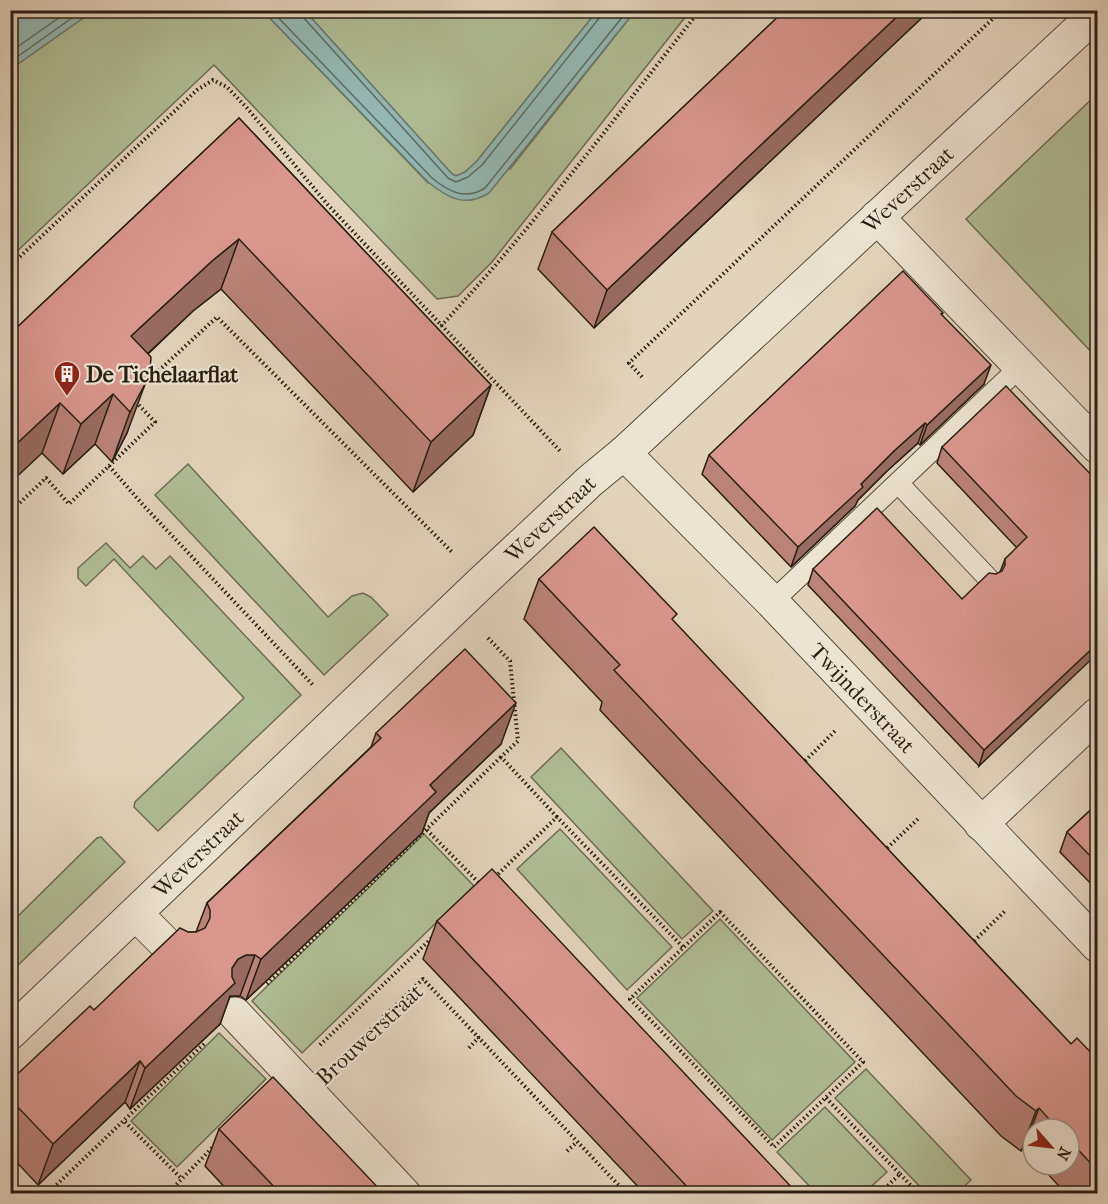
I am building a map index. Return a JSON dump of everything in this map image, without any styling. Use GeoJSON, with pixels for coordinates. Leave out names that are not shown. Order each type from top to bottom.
{"type":"FeatureCollection","features":[{"type":"Feature","properties":{"kind":"street","name":"Weverstraat"},"geometry":{"type":"LineString","coordinates":[[10,1033],[482,582],[1098,12]]}},
{"type":"Feature","properties":{"kind":"street"},"geometry":{"type":"LineString","coordinates":[[878,217],[1098,447]]}},
{"type":"Feature","properties":{"kind":"street","name":"Twijnderstraat"},"geometry":{"type":"LineString","coordinates":[[624,453],[772,602],[1098,946]]}},
{"type":"Feature","properties":{"kind":"street"},"geometry":{"type":"LineString","coordinates":[[981,824],[1098,714]]}},
{"type":"Feature","properties":{"kind":"street"},"geometry":{"type":"LineString","coordinates":[[136,914],[177,955]]}},
{"type":"Feature","properties":{"kind":"street","name":"Brouwerstraat"},"geometry":{"type":"LineString","coordinates":[[235,1014],[404,1194]]}},
{"type":"Feature","properties":{"kind":"lane"},"geometry":{"type":"LineString","coordinates":[[772,602],[1021,366]]}},
{"type":"Feature","properties":{"kind":"lane"},"geometry":{"type":"LineString","coordinates":[[898,483],[988,578]]}},
{"type":"Feature","properties":{"kind":"path"},"geometry":{"type":"LineString","coordinates":[[441,326],[477,288],[561,188],[700,10]]}},
{"type":"Feature","properties":{"kind":"path"},"geometry":{"type":"LineString","coordinates":[[643,378],[628,363],[1002,10]]}},
{"type":"Feature","properties":{"kind":"path"},"geometry":{"type":"LineString","coordinates":[[10,266],[197,90],[213,80],[227,87],[247,108],[328,205],[590,481]]}},
{"type":"Feature","properties":{"kind":"path"},"geometry":{"type":"LineString","coordinates":[[139,388],[217,317],[482,582]]}},
{"type":"Feature","properties":{"kind":"path"},"geometry":{"type":"LineString","coordinates":[[10,512],[46,478],[69,504],[155,422],[131,396]]}},
{"type":"Feature","properties":{"kind":"path"},"geometry":{"type":"LineString","coordinates":[[109,466],[343,716]]}},
{"type":"Feature","properties":{"kind":"path"},"geometry":{"type":"LineString","coordinates":[[10,1192],[51,1192],[518,741],[510,661],[488,638]]}},
{"type":"Feature","properties":{"kind":"path"},"geometry":{"type":"LineString","coordinates":[[794,771],[866,700]]}},
{"type":"Feature","properties":{"kind":"path"},"geometry":{"type":"LineString","coordinates":[[501,758],[682,947]]}},
{"type":"Feature","properties":{"kind":"path"},"geometry":{"type":"LineString","coordinates":[[876,858],[949,790]]}},
{"type":"Feature","properties":{"kind":"path"},"geometry":{"type":"LineString","coordinates":[[492,880],[557,817]]}},
{"type":"Feature","properties":{"kind":"path"},"geometry":{"type":"LineString","coordinates":[[427,830],[484,887]]}},
{"type":"Feature","properties":{"kind":"path"},"geometry":{"type":"LineString","coordinates":[[968,947],[1036,882]]}},
{"type":"Feature","properties":{"kind":"path"},"geometry":{"type":"LineString","coordinates":[[720,912],[863,1062],[774,1147],[630,999],[682,947],[720,912]]}},
{"type":"Feature","properties":{"kind":"path"},"geometry":{"type":"LineString","coordinates":[[299,1082],[442,928]]}},
{"type":"Feature","properties":{"kind":"path","name":"Brouwerstraat"},"geometry":{"type":"LineString","coordinates":[[299,1082],[423,979],[627,1194]]}},
{"type":"Feature","properties":{"kind":"path"},"geometry":{"type":"LineString","coordinates":[[469,1048],[479,1037]]}},
{"type":"Feature","properties":{"kind":"path"},"geometry":{"type":"LineString","coordinates":[[1084,1056],[1098,1043]]}},
{"type":"Feature","properties":{"kind":"path"},"geometry":{"type":"LineString","coordinates":[[826,1098],[919,1194]]}},
{"type":"Feature","properties":{"kind":"path"},"geometry":{"type":"LineString","coordinates":[[124,1122],[181,1178]]}},
{"type":"Feature","properties":{"kind":"path"},"geometry":{"type":"LineString","coordinates":[[166,1194],[223,1137]]}},
{"type":"Feature","properties":{"kind":"path"},"geometry":{"type":"LineString","coordinates":[[567,1151],[577,1142]]}},
{"type":"Feature","properties":{"kind":"path"},"geometry":{"type":"LineString","coordinates":[[879,1194],[900,1174]]}},
{"type":"Feature","properties":{"kind":"green space"},"geometry":{"type":"Polygon","coordinates":[[[93,11],[263,11],[428,183],[510,169],[635,11],[690,11],[492,262],[458,296],[437,299],[214,65],[11,257],[10,69],[93,11]]]}},
{"type":"Feature","properties":{"kind":"green space"},"geometry":{"type":"Polygon","coordinates":[[[305,11],[597,11],[477,161],[465,172],[456,176],[305,11]]]}},
{"type":"Feature","properties":{"kind":"green space"},"geometry":{"type":"Polygon","coordinates":[[[1097,94],[1097,358],[966,219],[1097,94]]]}},
{"type":"Feature","properties":{"kind":"green space"},"geometry":{"type":"Polygon","coordinates":[[[188,464],[328,617],[352,596],[363,593],[371,597],[388,615],[324,675],[155,495],[188,464]]]}},
{"type":"Feature","properties":{"kind":"green space"},"geometry":{"type":"Polygon","coordinates":[[[106,543],[130,568],[143,556],[156,569],[170,556],[301,695],[158,831],[134,807],[135,802],[244,698],[114,559],[86,586],[78,578],[78,568],[106,543]]]}},
{"type":"Feature","properties":{"kind":"green space"},"geometry":{"type":"Polygon","coordinates":[[[561,748],[713,911],[682,939],[531,777],[561,748]]]}},
{"type":"Feature","properties":{"kind":"green space"},"geometry":{"type":"Polygon","coordinates":[[[560,829],[672,947],[627,990],[517,869],[560,829]]]}},
{"type":"Feature","properties":{"kind":"green space"},"geometry":{"type":"Polygon","coordinates":[[[424,834],[474,886],[302,1053],[252,1001],[424,834]]]}},
{"type":"Feature","properties":{"kind":"green space"},"geometry":{"type":"Polygon","coordinates":[[[101,837],[125,862],[11,972],[11,923],[97,838],[101,837]]]}},
{"type":"Feature","properties":{"kind":"green space"},"geometry":{"type":"Polygon","coordinates":[[[720,919],[855,1062],[772,1140],[637,998],[720,919]]]}},
{"type":"Feature","properties":{"kind":"green space"},"geometry":{"type":"Polygon","coordinates":[[[219,1033],[266,1079],[177,1167],[131,1121],[219,1033]]]}},
{"type":"Feature","properties":{"kind":"green space"},"geometry":{"type":"Polygon","coordinates":[[[866,1069],[971,1180],[957,1193],[926,1193],[835,1098],[866,1069]]]}},
{"type":"Feature","properties":{"kind":"green space"},"geometry":{"type":"Polygon","coordinates":[[[825,1107],[887,1172],[864,1193],[816,1193],[777,1152],[825,1107]]]}},
{"type":"Feature","properties":{"kind":"water"},"geometry":{"type":"Polygon","coordinates":[[[11,10],[93,10],[93,11],[11,69],[11,10]]]}},
{"type":"Feature","properties":{"kind":"water"},"geometry":{"type":"Polygon","coordinates":[[[263,11],[305,11],[456,176],[465,172],[477,161],[597,11],[635,11],[489,193],[472,200],[464,200],[443,193],[428,182],[263,11]]]}},
{"type":"Feature","properties":{"kind":"building"},"geometry":{"type":"Polygon","coordinates":[[[785,10],[904,10],[607,290],[552,232],[785,10]]]}},
{"type":"Feature","properties":{"kind":"building"},"geometry":{"type":"Polygon","coordinates":[[[239,118],[491,385],[431,442],[239,239],[131,336],[151,357],[146,382],[130,412],[113,394],[81,424],[60,403],[10,450],[10,334],[239,118]]]}},
{"type":"Feature","properties":{"kind":"building"},"geometry":{"type":"Polygon","coordinates":[[[903,271],[991,365],[927,425],[925,423],[894,451],[861,484],[863,487],[798,547],[709,455],[903,271]]]}},
{"type":"Feature","properties":{"kind":"building"},"geometry":{"type":"Polygon","coordinates":[[[1006,386],[1098,482],[1098,643],[984,750],[813,569],[877,508],[962,599],[989,573],[996,574],[1002,571],[1005,559],[1027,537],[942,447],[1006,386]]]}},
{"type":"Feature","properties":{"kind":"building"},"geometry":{"type":"Polygon","coordinates":[[[594,527],[677,614],[672,619],[1071,1044],[1077,1038],[1098,1060],[1098,1171],[1081,1153],[1081,1117],[1047,1117],[1039,1108],[1036,1111],[1016,1096],[614,670],[620,665],[539,579],[594,527]]]}},
{"type":"Feature","properties":{"kind":"building"},"geometry":{"type":"Polygon","coordinates":[[[465,649],[516,703],[430,785],[436,792],[261,959],[255,955],[246,955],[238,959],[232,968],[235,983],[145,1068],[140,1061],[53,1144],[10,1099],[10,1081],[90,1006],[94,1010],[180,928],[188,932],[196,932],[205,928],[210,918],[207,903],[381,738],[376,733],[465,649]]]}},
{"type":"Feature","properties":{"kind":"building"},"geometry":{"type":"Polygon","coordinates":[[[1098,803],[1098,864],[1067,832],[1098,803]]]}},
{"type":"Feature","properties":{"kind":"building"},"geometry":{"type":"Polygon","coordinates":[[[492,869],[798,1194],[694,1194],[437,921],[492,869]]]}},
{"type":"Feature","properties":{"kind":"building"},"geometry":{"type":"Polygon","coordinates":[[[273,1077],[384,1194],[281,1194],[219,1129],[273,1077]]]}},
{"type":"Feature","properties":{"kind":"place","name":"De Tichelaarflat"},"geometry":{"type":"Point","coordinates":[67,397]}}]}
